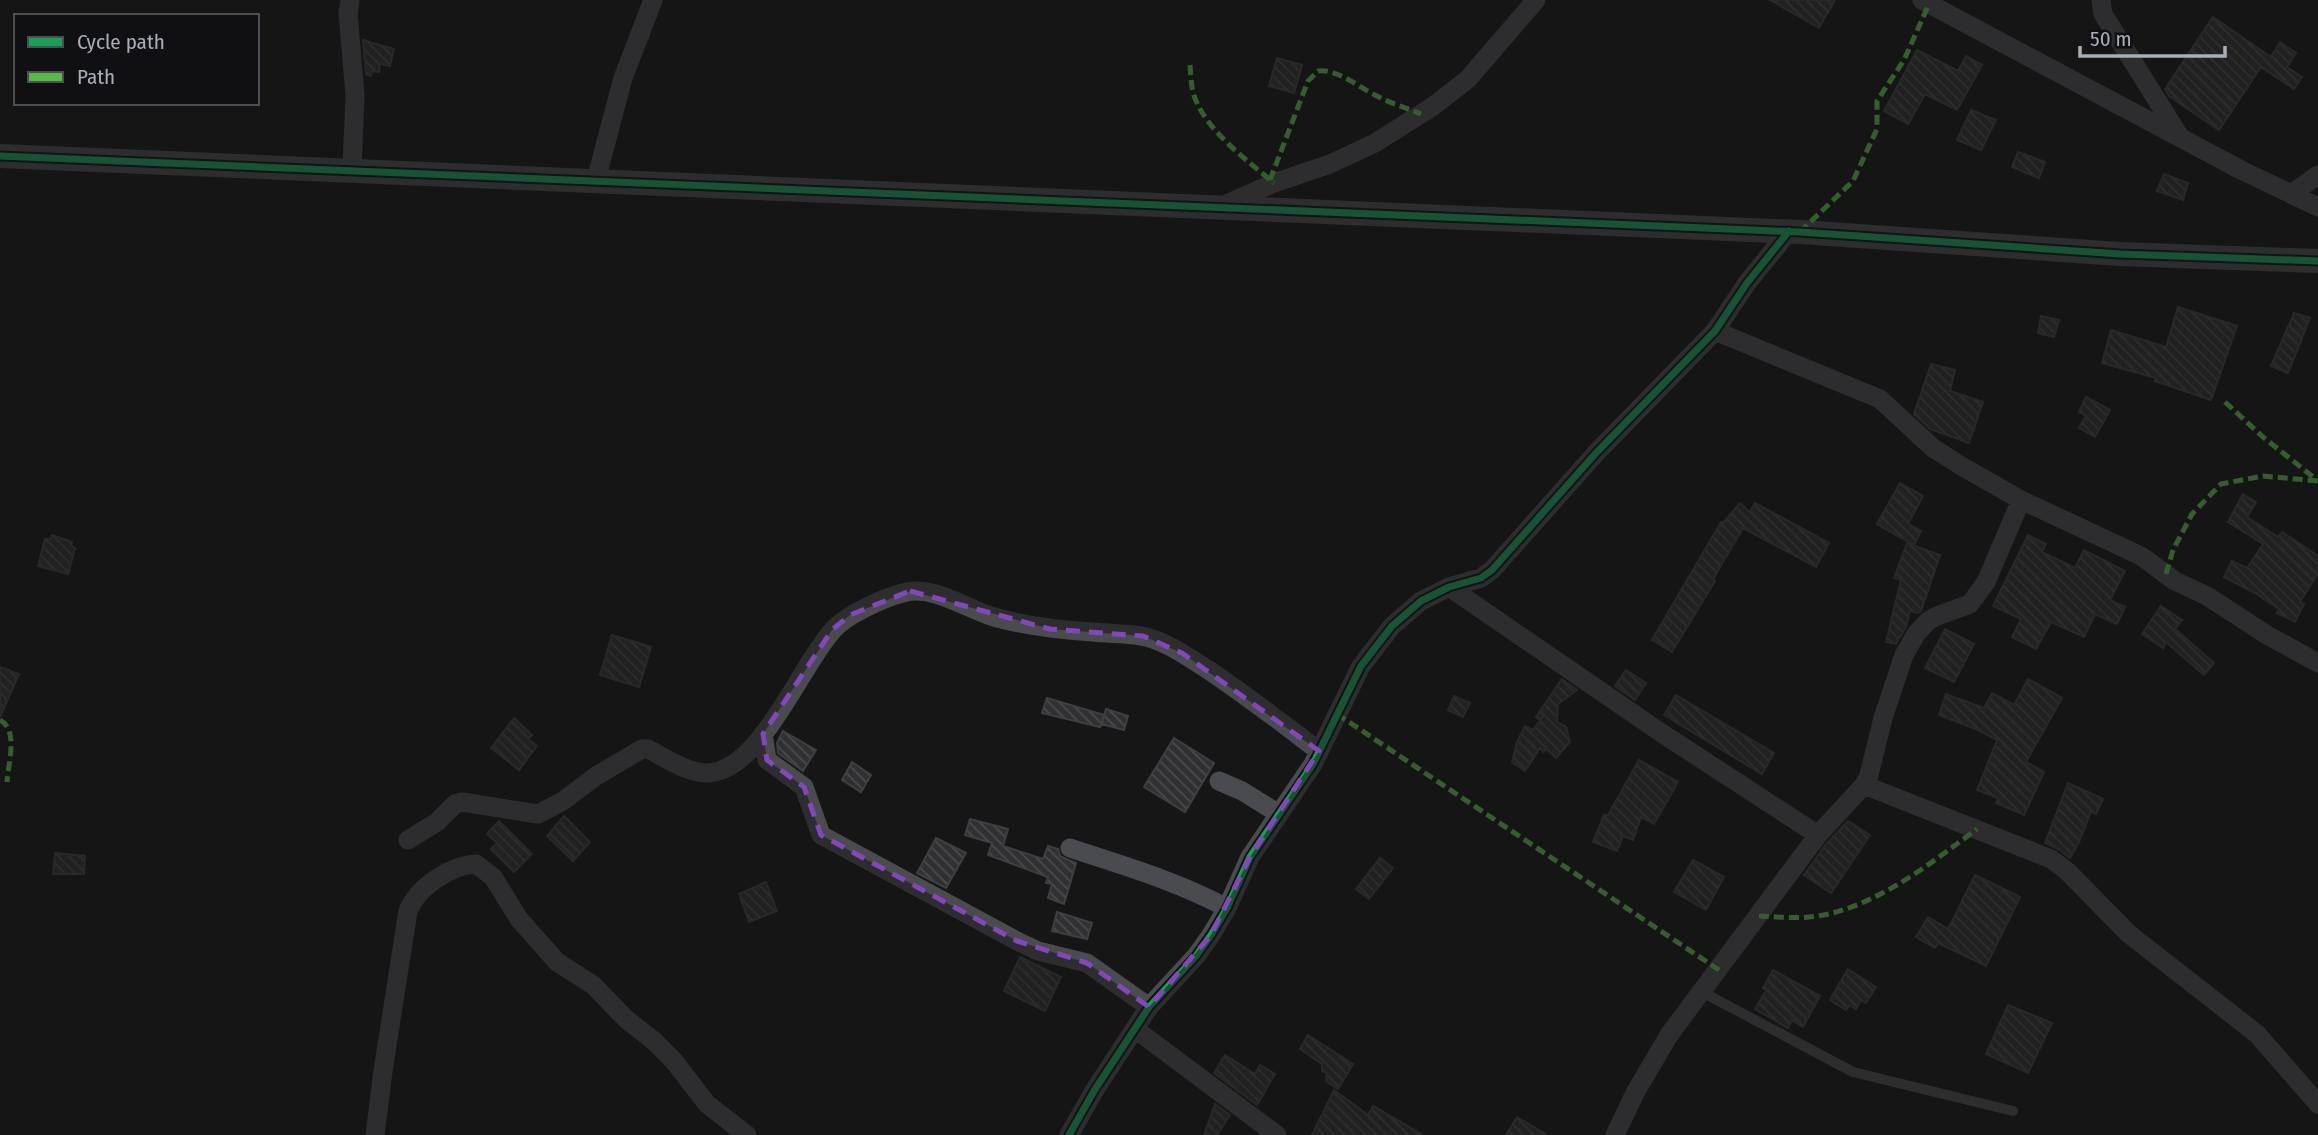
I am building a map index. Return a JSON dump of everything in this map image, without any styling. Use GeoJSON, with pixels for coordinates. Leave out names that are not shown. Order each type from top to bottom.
{"type":"FeatureCollection","features":[{"type":"Feature","properties":{"kind":"street"},"geometry":{"type":"LineString","coordinates":[[350,0],[348,13],[355,95],[352,170]]}},
{"type":"Feature","properties":{"kind":"street"},"geometry":{"type":"LineString","coordinates":[[596,180],[623,78],[653,0]]}},
{"type":"Feature","properties":{"kind":"street"},"geometry":{"type":"LineString","coordinates":[[1219,207],[1274,183],[1330,164],[1375,143],[1432,107],[1468,79],[1536,0]]}},
{"type":"Feature","properties":{"kind":"street"},"geometry":{"type":"LineString","coordinates":[[1922,0],[1952,7],[2180,138],[2318,207]]}},
{"type":"Feature","properties":{"kind":"street"},"geometry":{"type":"LineString","coordinates":[[2101,0],[2103,15],[2180,138]]}},
{"type":"Feature","properties":{"kind":"street"},"geometry":{"type":"LineString","coordinates":[[0,156],[1789,231],[2120,254],[2318,261]]}},
{"type":"Feature","properties":{"kind":"street"},"geometry":{"type":"LineString","coordinates":[[2291,194],[2318,175]]}},
{"type":"Feature","properties":{"kind":"street"},"geometry":{"type":"LineString","coordinates":[[1069,1135],[1094,1091],[1149,1007],[1196,956],[1227,908],[1250,857],[1293,796],[1362,666],[1392,626],[1421,601],[1449,587],[1481,578],[1492,570],[1596,453],[1715,331],[1746,283],[1789,231]]}},
{"type":"Feature","properties":{"kind":"street"},"geometry":{"type":"LineString","coordinates":[[1715,331],[1880,399],[1933,448],[2021,500],[2141,556],[2175,581],[2207,596],[2267,635],[2318,663]]}},
{"type":"Feature","properties":{"kind":"street"},"geometry":{"type":"LineString","coordinates":[[1615,1135],[1668,1035],[1818,835],[1864,785],[1904,656],[1916,634],[1937,616],[1970,604],[1986,582],[2021,500]]}},
{"type":"Feature","properties":{"kind":"street"},"geometry":{"type":"LineString","coordinates":[[1449,587],[1660,732],[1818,835]]}},
{"type":"Feature","properties":{"kind":"street"},"geometry":{"type":"LineString","coordinates":[[408,840],[437,822],[459,802],[533,814],[544,812],[596,776],[642,749],[648,749],[692,771],[723,771],[738,762],[763,734],[832,630],[850,615],[910,591],[948,599],[992,617],[1050,629],[1143,636],[1160,641],[1238,690],[1319,751]]}},
{"type":"Feature","properties":{"kind":"street"},"geometry":{"type":"LineString","coordinates":[[763,734],[769,763],[804,787],[821,835],[1017,942],[1038,951],[1087,964],[1149,1007]]}},
{"type":"Feature","properties":{"kind":"street"},"geometry":{"type":"LineString","coordinates":[[1219,781],[1242,791],[1279,814]]}},
{"type":"Feature","properties":{"kind":"street"},"geometry":{"type":"LineString","coordinates":[[1864,785],[2051,859],[2067,871],[2129,934],[2257,1034],[2318,1104]]}},
{"type":"Feature","properties":{"kind":"street"},"geometry":{"type":"LineString","coordinates":[[1070,848],[1169,880],[1227,908]]}},
{"type":"Feature","properties":{"kind":"street"},"geometry":{"type":"LineString","coordinates":[[375,1135],[408,911],[412,902],[429,883],[465,865],[476,864],[493,877],[519,919],[557,962],[593,985],[626,1019],[674,1061],[707,1104],[747,1135]]}},
{"type":"Feature","properties":{"kind":"street"},"geometry":{"type":"LineString","coordinates":[[1135,1029],[1277,1135]]}},
{"type":"Feature","properties":{"kind":"lane"},"geometry":{"type":"LineString","coordinates":[[1702,992],[1853,1072],[2013,1111]]}},
{"type":"Feature","properties":{"kind":"highlighted area"},"geometry":{"type":"Polygon","coordinates":[[[910,591],[1050,629],[1143,636],[1182,653],[1319,751],[1250,857],[1211,935],[1149,1007],[1087,963],[1017,941],[821,835],[804,787],[767,760],[763,734],[832,630],[850,615],[910,591]]]}},
{"type":"Feature","properties":{"kind":"building"},"geometry":{"type":"Polygon","coordinates":[[[1770,0],[1835,0],[1819,28],[1770,0]]]}},
{"type":"Feature","properties":{"kind":"building"},"geometry":{"type":"Polygon","coordinates":[[[2213,17],[2271,57],[2280,42],[2296,53],[2287,67],[2302,77],[2294,89],[2261,67],[2219,130],[2169,96],[2165,89],[2213,17]]]}},
{"type":"Feature","properties":{"kind":"building"},"geometry":{"type":"Polygon","coordinates":[[[363,40],[394,49],[390,66],[380,64],[379,72],[372,71],[371,76],[366,74],[363,40]]]}},
{"type":"Feature","properties":{"kind":"building"},"geometry":{"type":"Polygon","coordinates":[[[1917,50],[1958,71],[1966,56],[1982,65],[1957,110],[1925,94],[1908,124],[1884,111],[1917,50]]]}},
{"type":"Feature","properties":{"kind":"building"},"geometry":{"type":"Polygon","coordinates":[[[1277,58],[1302,65],[1294,93],[1269,86],[1277,58]]]}},
{"type":"Feature","properties":{"kind":"building"},"geometry":{"type":"Polygon","coordinates":[[[1971,110],[1996,120],[1981,150],[1957,140],[1971,110]]]}},
{"type":"Feature","properties":{"kind":"building"},"geometry":{"type":"Polygon","coordinates":[[[2018,152],[2045,162],[2039,178],[2012,167],[2018,152]]]}},
{"type":"Feature","properties":{"kind":"building"},"geometry":{"type":"Polygon","coordinates":[[[2164,174],[2188,183],[2183,200],[2157,191],[2164,174]]]}},
{"type":"Feature","properties":{"kind":"building"},"geometry":{"type":"Polygon","coordinates":[[[2178,307],[2237,326],[2211,400],[2155,381],[2156,378],[2102,363],[2111,330],[2166,347],[2178,307]]]}},
{"type":"Feature","properties":{"kind":"building"},"geometry":{"type":"Polygon","coordinates":[[[2294,313],[2310,318],[2288,373],[2271,366],[2294,313]]]}},
{"type":"Feature","properties":{"kind":"building"},"geometry":{"type":"Polygon","coordinates":[[[2041,316],[2059,320],[2054,337],[2038,333],[2041,316]]]}},
{"type":"Feature","properties":{"kind":"building"},"geometry":{"type":"Polygon","coordinates":[[[1931,364],[1955,370],[1950,391],[1983,402],[1969,443],[1930,429],[1914,414],[1931,364]]]}},
{"type":"Feature","properties":{"kind":"building"},"geometry":{"type":"Polygon","coordinates":[[[2086,397],[2110,410],[2095,437],[2079,428],[2086,416],[2079,412],[2086,397]]]}},
{"type":"Feature","properties":{"kind":"building"},"geometry":{"type":"Polygon","coordinates":[[[1900,483],[1923,496],[1908,524],[1921,531],[1914,545],[1877,524],[1900,483]]]}},
{"type":"Feature","properties":{"kind":"building"},"geometry":{"type":"Polygon","coordinates":[[[2243,494],[2256,502],[2247,517],[2278,537],[2282,532],[2318,556],[2318,573],[2300,602],[2304,604],[2295,622],[2277,613],[2279,609],[2255,593],[2224,577],[2232,561],[2247,568],[2263,544],[2228,522],[2243,494]]]}},
{"type":"Feature","properties":{"kind":"building"},"geometry":{"type":"Polygon","coordinates":[[[1740,503],[1750,512],[1755,503],[1829,543],[1816,567],[1743,528],[1672,652],[1652,640],[1721,522],[1723,523],[1740,503]]]}},
{"type":"Feature","properties":{"kind":"building"},"geometry":{"type":"Polygon","coordinates":[[[52,535],[72,542],[71,546],[75,548],[68,574],[38,566],[45,539],[51,539],[52,535]]]}},
{"type":"Feature","properties":{"kind":"building"},"geometry":{"type":"Polygon","coordinates":[[[2028,535],[2046,544],[2042,552],[2075,568],[2084,550],[2125,571],[2110,600],[2125,607],[2117,624],[2095,614],[2084,637],[2051,622],[2036,649],[2012,637],[2021,619],[1993,606],[2028,535]]]}},
{"type":"Feature","properties":{"kind":"building"},"geometry":{"type":"Polygon","coordinates":[[[1907,543],[1940,555],[1921,611],[1910,611],[1906,627],[1896,644],[1886,642],[1901,580],[1894,578],[1907,543]]]}},
{"type":"Feature","properties":{"kind":"building"},"geometry":{"type":"Polygon","coordinates":[[[2161,606],[2182,620],[2175,629],[2214,663],[2204,675],[2166,642],[2163,648],[2142,634],[2161,606]]]}},
{"type":"Feature","properties":{"kind":"building"},"geometry":{"type":"Polygon","coordinates":[[[1945,629],[1974,644],[1954,682],[1925,668],[1945,629]]]}},
{"type":"Feature","properties":{"kind":"building"},"geometry":{"type":"Polygon","coordinates":[[[612,635],[651,647],[639,687],[600,675],[612,635]]]}},
{"type":"Feature","properties":{"kind":"building"},"geometry":{"type":"Polygon","coordinates":[[[0,667],[19,674],[0,717],[0,667]]]}},
{"type":"Feature","properties":{"kind":"building"},"geometry":{"type":"Polygon","coordinates":[[[1626,670],[1646,683],[1635,700],[1615,686],[1626,670]]]}},
{"type":"Feature","properties":{"kind":"building"},"geometry":{"type":"Polygon","coordinates":[[[1562,679],[1577,690],[1558,704],[1557,722],[1566,727],[1570,742],[1556,758],[1546,749],[1543,752],[1540,748],[1525,771],[1512,762],[1517,742],[1525,726],[1533,730],[1544,715],[1538,719],[1536,717],[1562,679]]]}},
{"type":"Feature","properties":{"kind":"building"},"geometry":{"type":"Polygon","coordinates":[[[2028,679],[2062,698],[2026,762],[2044,772],[2024,815],[1996,803],[1998,798],[1977,790],[1997,740],[1939,715],[1946,694],[1984,708],[1992,693],[2014,705],[2028,679]]]}},
{"type":"Feature","properties":{"kind":"building"},"geometry":{"type":"Polygon","coordinates":[[[1676,695],[1774,753],[1762,774],[1664,715],[1676,695]]]}},
{"type":"Feature","properties":{"kind":"building"},"geometry":{"type":"Polygon","coordinates":[[[1454,696],[1470,703],[1463,717],[1448,710],[1454,696]]]}},
{"type":"Feature","properties":{"kind":"building"},"geometry":{"type":"Polygon","coordinates":[[[1047,698],[1104,715],[1100,727],[1042,713],[1047,698]]]}},
{"type":"Feature","properties":{"kind":"building"},"geometry":{"type":"Polygon","coordinates":[[[1106,709],[1128,716],[1124,730],[1102,724],[1106,709]]]}},
{"type":"Feature","properties":{"kind":"building"},"geometry":{"type":"Polygon","coordinates":[[[514,718],[532,735],[528,739],[537,746],[519,770],[491,748],[514,718]]]}},
{"type":"Feature","properties":{"kind":"building"},"geometry":{"type":"Polygon","coordinates":[[[783,731],[816,750],[803,771],[778,753],[777,743],[783,731]]]}},
{"type":"Feature","properties":{"kind":"building"},"geometry":{"type":"Polygon","coordinates":[[[1174,738],[1214,763],[1185,812],[1144,787],[1174,738]]]}},
{"type":"Feature","properties":{"kind":"building"},"geometry":{"type":"Polygon","coordinates":[[[1639,760],[1678,782],[1654,824],[1641,817],[1633,840],[1623,836],[1617,851],[1593,842],[1604,815],[1608,815],[1639,760]]]}},
{"type":"Feature","properties":{"kind":"building"},"geometry":{"type":"Polygon","coordinates":[[[852,762],[871,775],[861,792],[842,780],[852,762]]]}},
{"type":"Feature","properties":{"kind":"building"},"geometry":{"type":"Polygon","coordinates":[[[2068,783],[2103,799],[2096,814],[2091,812],[2070,858],[2045,843],[2068,783]]]}},
{"type":"Feature","properties":{"kind":"building"},"geometry":{"type":"Polygon","coordinates":[[[564,816],[590,842],[573,861],[547,836],[564,816]]]}},
{"type":"Feature","properties":{"kind":"building"},"geometry":{"type":"Polygon","coordinates":[[[970,819],[1008,829],[1003,846],[1043,859],[1048,846],[1058,849],[1060,856],[1076,863],[1064,904],[1048,898],[1052,884],[1046,883],[1048,877],[988,855],[992,843],[965,835],[970,819]]]}},
{"type":"Feature","properties":{"kind":"building"},"geometry":{"type":"Polygon","coordinates":[[[499,821],[532,854],[514,872],[491,849],[497,843],[487,834],[499,821]]]}},
{"type":"Feature","properties":{"kind":"building"},"geometry":{"type":"Polygon","coordinates":[[[1848,821],[1870,835],[1831,893],[1804,875],[1827,843],[1848,821]]]}},
{"type":"Feature","properties":{"kind":"building"},"geometry":{"type":"Polygon","coordinates":[[[936,838],[966,853],[946,888],[917,873],[936,838]]]}},
{"type":"Feature","properties":{"kind":"building"},"geometry":{"type":"Polygon","coordinates":[[[55,853],[85,856],[84,874],[53,874],[55,853]]]}},
{"type":"Feature","properties":{"kind":"building"},"geometry":{"type":"Polygon","coordinates":[[[1380,858],[1393,868],[1369,899],[1356,889],[1380,858]]]}},
{"type":"Feature","properties":{"kind":"building"},"geometry":{"type":"Polygon","coordinates":[[[1693,860],[1724,877],[1706,910],[1674,892],[1693,860]]]}},
{"type":"Feature","properties":{"kind":"building"},"geometry":{"type":"Polygon","coordinates":[[[1975,875],[2020,897],[1986,966],[1938,943],[1935,948],[1916,937],[1928,917],[1948,929],[1975,875]]]}},
{"type":"Feature","properties":{"kind":"building"},"geometry":{"type":"Polygon","coordinates":[[[766,882],[777,911],[749,922],[739,894],[766,882]]]}},
{"type":"Feature","properties":{"kind":"building"},"geometry":{"type":"Polygon","coordinates":[[[1057,912],[1092,923],[1087,939],[1052,931],[1057,912]]]}},
{"type":"Feature","properties":{"kind":"building"},"geometry":{"type":"Polygon","coordinates":[[[1020,957],[1061,977],[1045,1011],[1004,991],[1020,957]]]}},
{"type":"Feature","properties":{"kind":"building"},"geometry":{"type":"Polygon","coordinates":[[[1848,969],[1876,987],[1866,1003],[1861,1000],[1856,1009],[1849,1005],[1846,1010],[1830,1000],[1848,969]]]}},
{"type":"Feature","properties":{"kind":"building"},"geometry":{"type":"Polygon","coordinates":[[[1773,970],[1820,996],[1803,1027],[1792,1020],[1788,1028],[1755,1009],[1773,970]]]}},
{"type":"Feature","properties":{"kind":"building"},"geometry":{"type":"Polygon","coordinates":[[[2008,1005],[2052,1023],[2028,1073],[1986,1054],[2008,1005]]]}},
{"type":"Feature","properties":{"kind":"building"},"geometry":{"type":"Polygon","coordinates":[[[1308,1035],[1353,1064],[1338,1089],[1326,1081],[1327,1073],[1322,1071],[1322,1064],[1300,1049],[1308,1035]]]}},
{"type":"Feature","properties":{"kind":"building"},"geometry":{"type":"Polygon","coordinates":[[[1225,1055],[1255,1074],[1260,1065],[1275,1074],[1257,1105],[1214,1073],[1225,1055]]]}},
{"type":"Feature","properties":{"kind":"building"},"geometry":{"type":"Polygon","coordinates":[[[1334,1090],[1368,1115],[1373,1106],[1423,1135],[1312,1135],[1334,1090]]]}},
{"type":"Feature","properties":{"kind":"building"},"geometry":{"type":"Polygon","coordinates":[[[1215,1104],[1230,1115],[1217,1135],[1204,1135],[1215,1104]]]}},
{"type":"Feature","properties":{"kind":"building"},"geometry":{"type":"Polygon","coordinates":[[[1517,1117],[1547,1135],[1506,1135],[1517,1117]]]}},
{"type":"Feature","properties":{"kind":"marked path"},"geometry":{"type":"LineString","coordinates":[[1800,232],[1853,181],[1877,129],[1877,101],[1904,60],[1929,4]]}},
{"type":"Feature","properties":{"kind":"marked path"},"geometry":{"type":"LineString","coordinates":[[1190,65],[1197,103],[1211,126],[1231,147],[1274,183]]}},
{"type":"Feature","properties":{"kind":"marked path"},"geometry":{"type":"LineString","coordinates":[[1270,180],[1308,81],[1318,71],[1341,76],[1384,99],[1421,114]]}},
{"type":"Feature","properties":{"kind":"marked path"},"geometry":{"type":"LineString","coordinates":[[2225,402],[2263,437],[2317,480]]}},
{"type":"Feature","properties":{"kind":"marked path"},"geometry":{"type":"LineString","coordinates":[[2166,574],[2173,550],[2192,514],[2221,484],[2263,476],[2318,481]]}},
{"type":"Feature","properties":{"kind":"marked path"},"geometry":{"type":"LineString","coordinates":[[1337,714],[1719,970]]}},
{"type":"Feature","properties":{"kind":"marked path"},"geometry":{"type":"LineString","coordinates":[[0,720],[6,725],[11,739],[7,782]]}},
{"type":"Feature","properties":{"kind":"marked path"},"geometry":{"type":"LineString","coordinates":[[1759,916],[1811,917],[1861,903],[1902,882],[1977,829]]}},
{"type":"Feature","properties":{"kind":"cycle path"},"geometry":{"type":"LineString","coordinates":[[0,156],[1800,232],[2120,254],[2318,261]]}},
{"type":"Feature","properties":{"kind":"cycle path"},"geometry":{"type":"LineString","coordinates":[[1069,1135],[1094,1091],[1149,1007],[1196,956],[1211,935],[1227,908],[1250,857],[1313,764],[1361,666],[1392,626],[1421,601],[1449,587],[1481,578],[1492,570],[1596,453],[1715,331],[1747,283],[1789,231]]}}]}
